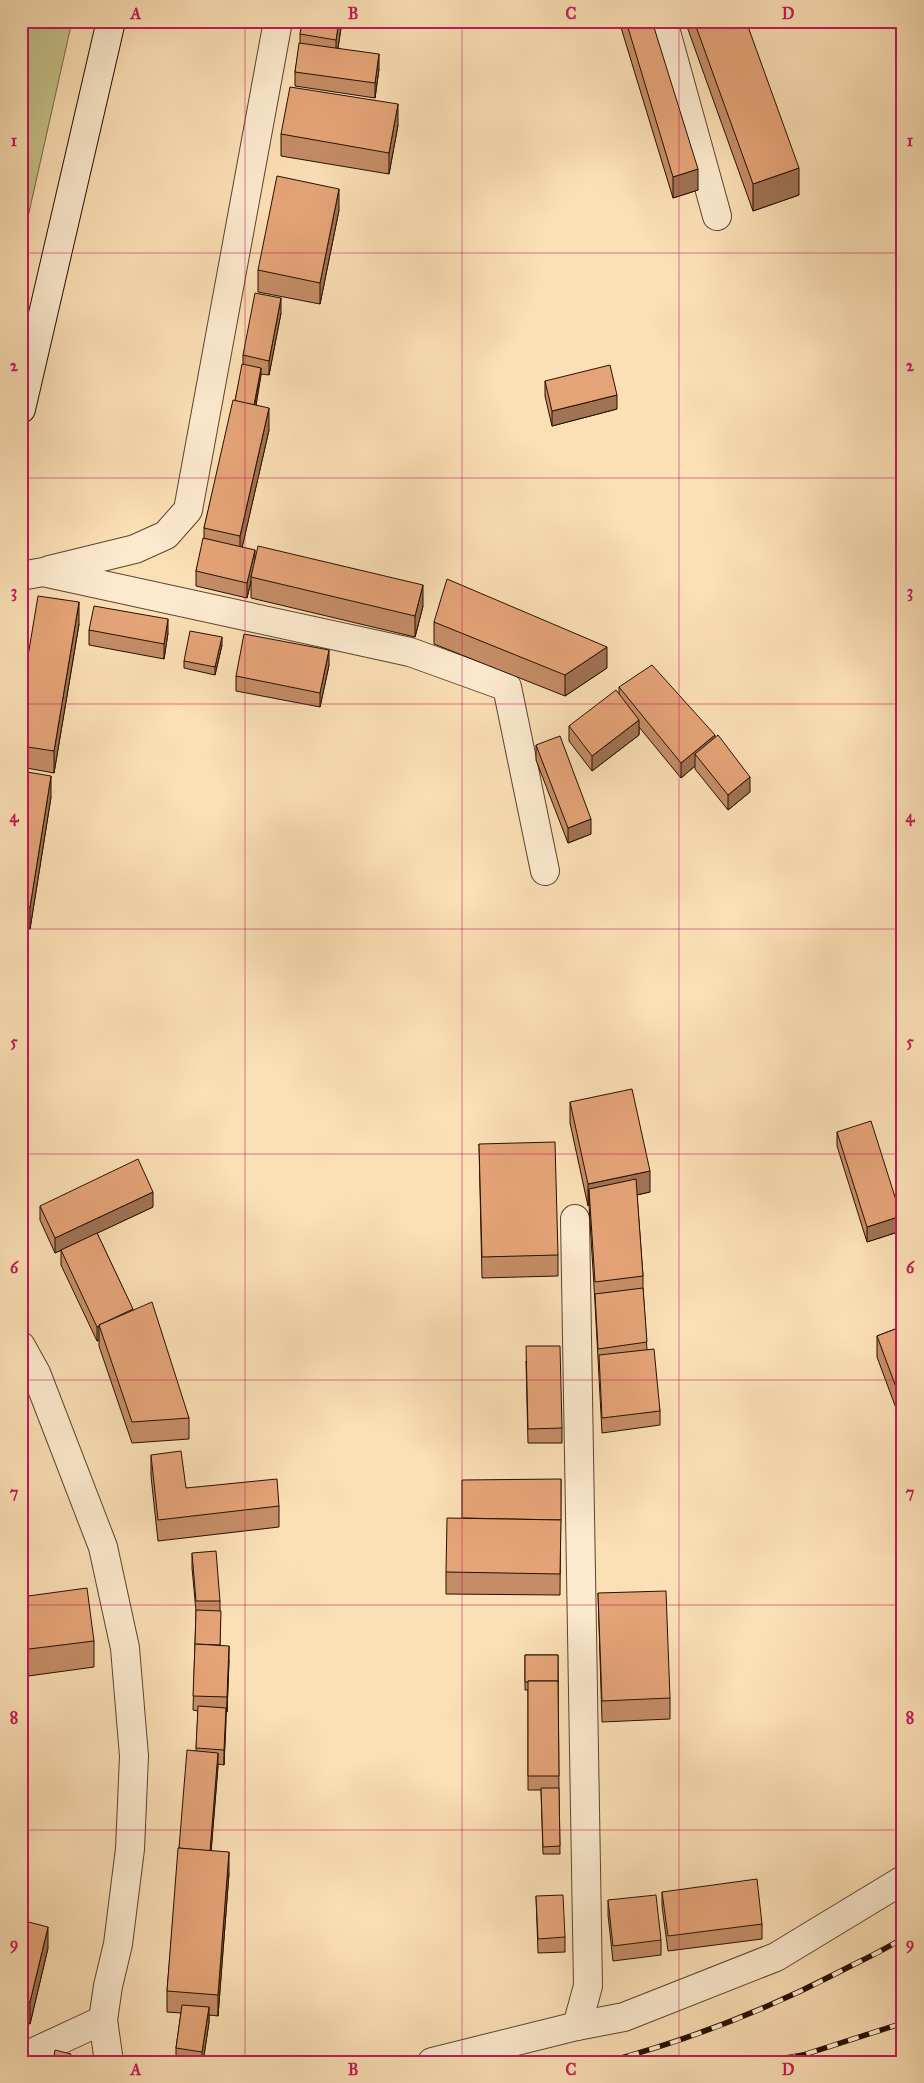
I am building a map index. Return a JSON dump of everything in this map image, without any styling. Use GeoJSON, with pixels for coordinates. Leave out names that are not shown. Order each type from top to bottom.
{"type":"FeatureCollection","features":[{"type":"Feature","properties":{"kind":"street"},"geometry":{"type":"LineString","coordinates":[[21,409],[111,21]]}},
{"type":"Feature","properties":{"kind":"street"},"geometry":{"type":"LineString","coordinates":[[32,574],[135,549],[166,535],[188,510],[278,21]]}},
{"type":"Feature","properties":{"kind":"street"},"geometry":{"type":"LineString","coordinates":[[663,21],[716,216]]}},
{"type":"Feature","properties":{"kind":"street"},"geometry":{"type":"LineString","coordinates":[[32,574],[410,652],[507,687],[545,871]]}},
{"type":"Feature","properties":{"kind":"street"},"geometry":{"type":"LineString","coordinates":[[575,1219],[588,1986],[577,2026]]}},
{"type":"Feature","properties":{"kind":"street"},"geometry":{"type":"LineString","coordinates":[[21,1346],[36,1373],[102,1547],[125,1648],[134,1756],[130,1849],[118,1944],[108,1986],[103,2020],[109,2062]]}},
{"type":"Feature","properties":{"kind":"street"},"geometry":{"type":"LineString","coordinates":[[432,2062],[577,2026],[624,2017],[776,1957],[903,1880]]}},
{"type":"Feature","properties":{"kind":"street"},"geometry":{"type":"LineString","coordinates":[[21,2058],[103,2020]]}},
{"type":"Feature","properties":{"kind":"shaded area"},"geometry":{"type":"Polygon","coordinates":[[[21,21],[72,21],[21,248],[21,21]]]}},
{"type":"Feature","properties":{"kind":"building"},"geometry":{"type":"Polygon","coordinates":[[[302,21],[339,21],[336,40],[300,34],[302,21]]]}},
{"type":"Feature","properties":{"kind":"building"},"geometry":{"type":"Polygon","coordinates":[[[626,21],[652,21],[698,169],[673,177],[626,21]]]}},
{"type":"Feature","properties":{"kind":"building"},"geometry":{"type":"Polygon","coordinates":[[[694,21],[746,21],[799,168],[753,184],[694,21]]]}},
{"type":"Feature","properties":{"kind":"building"},"geometry":{"type":"Polygon","coordinates":[[[299,43],[379,54],[375,83],[295,72],[299,43]]]}},
{"type":"Feature","properties":{"kind":"building"},"geometry":{"type":"Polygon","coordinates":[[[290,87],[398,104],[389,153],[281,134],[290,87]]]}},
{"type":"Feature","properties":{"kind":"building"},"geometry":{"type":"Polygon","coordinates":[[[277,176],[339,189],[320,283],[258,270],[277,176]]]}},
{"type":"Feature","properties":{"kind":"building"},"geometry":{"type":"Polygon","coordinates":[[[255,293],[281,298],[269,361],[243,355],[255,293]]]}},
{"type":"Feature","properties":{"kind":"building"},"geometry":{"type":"Polygon","coordinates":[[[242,364],[261,368],[254,405],[235,401],[242,364]]]}},
{"type":"Feature","properties":{"kind":"building"},"geometry":{"type":"Polygon","coordinates":[[[610,365],[617,395],[552,411],[545,381],[610,365]]]}},
{"type":"Feature","properties":{"kind":"building"},"geometry":{"type":"Polygon","coordinates":[[[233,400],[269,408],[240,536],[204,528],[233,400]]]}},
{"type":"Feature","properties":{"kind":"building"},"geometry":{"type":"Polygon","coordinates":[[[203,538],[255,550],[247,583],[196,571],[203,538]]]}},
{"type":"Feature","properties":{"kind":"building"},"geometry":{"type":"Polygon","coordinates":[[[258,546],[423,585],[415,616],[251,577],[258,546]]]}},
{"type":"Feature","properties":{"kind":"building"},"geometry":{"type":"Polygon","coordinates":[[[447,579],[607,647],[565,675],[434,622],[447,579]]]}},
{"type":"Feature","properties":{"kind":"building"},"geometry":{"type":"Polygon","coordinates":[[[38,596],[79,602],[54,751],[21,746],[21,698],[38,596]]]}},
{"type":"Feature","properties":{"kind":"building"},"geometry":{"type":"Polygon","coordinates":[[[94,606],[168,619],[164,644],[89,630],[94,606]]]}},
{"type":"Feature","properties":{"kind":"building"},"geometry":{"type":"Polygon","coordinates":[[[190,631],[222,637],[215,667],[184,661],[190,631]]]}},
{"type":"Feature","properties":{"kind":"building"},"geometry":{"type":"Polygon","coordinates":[[[244,634],[329,650],[320,693],[236,676],[244,634]]]}},
{"type":"Feature","properties":{"kind":"building"},"geometry":{"type":"Polygon","coordinates":[[[652,665],[715,735],[681,763],[619,687],[652,665]]]}},
{"type":"Feature","properties":{"kind":"building"},"geometry":{"type":"Polygon","coordinates":[[[616,690],[639,720],[592,756],[569,726],[616,690]]]}},
{"type":"Feature","properties":{"kind":"building"},"geometry":{"type":"Polygon","coordinates":[[[718,735],[750,777],[728,795],[695,754],[718,735]]]}},
{"type":"Feature","properties":{"kind":"building"},"geometry":{"type":"Polygon","coordinates":[[[560,736],[591,819],[568,828],[536,745],[560,736]]]}},
{"type":"Feature","properties":{"kind":"building"},"geometry":{"type":"Polygon","coordinates":[[[21,771],[51,776],[30,907],[21,906],[21,771]]]}},
{"type":"Feature","properties":{"kind":"building"},"geometry":{"type":"Polygon","coordinates":[[[21,911],[25,912],[21,952],[21,911]]]}},
{"type":"Feature","properties":{"kind":"building"},"geometry":{"type":"Polygon","coordinates":[[[632,1089],[650,1171],[588,1184],[570,1102],[632,1089]]]}},
{"type":"Feature","properties":{"kind":"building"},"geometry":{"type":"Polygon","coordinates":[[[871,1121],[901,1216],[867,1227],[837,1132],[871,1121]]]}},
{"type":"Feature","properties":{"kind":"building"},"geometry":{"type":"Polygon","coordinates":[[[555,1142],[558,1255],[482,1257],[479,1144],[555,1142]]]}},
{"type":"Feature","properties":{"kind":"building"},"geometry":{"type":"Polygon","coordinates":[[[138,1159],[153,1192],[55,1238],[40,1206],[138,1159]]]}},
{"type":"Feature","properties":{"kind":"building"},"geometry":{"type":"Polygon","coordinates":[[[636,1179],[643,1276],[595,1282],[589,1189],[636,1179]]]}},
{"type":"Feature","properties":{"kind":"building"},"geometry":{"type":"Polygon","coordinates":[[[97,1233],[133,1309],[97,1327],[61,1250],[97,1233]]]}},
{"type":"Feature","properties":{"kind":"building"},"geometry":{"type":"Polygon","coordinates":[[[643,1288],[647,1342],[598,1349],[595,1294],[643,1288]]]}},
{"type":"Feature","properties":{"kind":"building"},"geometry":{"type":"Polygon","coordinates":[[[152,1302],[189,1418],[132,1422],[99,1325],[152,1302]]]}},
{"type":"Feature","properties":{"kind":"building"},"geometry":{"type":"Polygon","coordinates":[[[903,1326],[903,1406],[877,1336],[903,1326]]]}},
{"type":"Feature","properties":{"kind":"building"},"geometry":{"type":"Polygon","coordinates":[[[526,1346],[560,1346],[562,1428],[528,1429],[526,1346]]]}},
{"type":"Feature","properties":{"kind":"building"},"geometry":{"type":"Polygon","coordinates":[[[654,1349],[660,1411],[602,1418],[599,1355],[654,1349]]]}},
{"type":"Feature","properties":{"kind":"building"},"geometry":{"type":"Polygon","coordinates":[[[181,1451],[186,1488],[277,1479],[279,1506],[158,1520],[151,1455],[181,1451]]]}},
{"type":"Feature","properties":{"kind":"building"},"geometry":{"type":"Polygon","coordinates":[[[561,1479],[561,1520],[462,1518],[462,1480],[561,1479]]]}},
{"type":"Feature","properties":{"kind":"building"},"geometry":{"type":"Polygon","coordinates":[[[447,1518],[561,1520],[560,1574],[446,1572],[447,1518]]]}},
{"type":"Feature","properties":{"kind":"building"},"geometry":{"type":"Polygon","coordinates":[[[216,1551],[220,1601],[196,1601],[192,1553],[216,1551]]]}},
{"type":"Feature","properties":{"kind":"building"},"geometry":{"type":"Polygon","coordinates":[[[87,1588],[94,1641],[21,1650],[21,1597],[87,1588]]]}},
{"type":"Feature","properties":{"kind":"building"},"geometry":{"type":"Polygon","coordinates":[[[666,1591],[670,1698],[602,1701],[598,1593],[666,1591]]]}},
{"type":"Feature","properties":{"kind":"building"},"geometry":{"type":"Polygon","coordinates":[[[196,1610],[221,1611],[220,1645],[195,1644],[196,1610]]]}},
{"type":"Feature","properties":{"kind":"building"},"geometry":{"type":"Polygon","coordinates":[[[195,1644],[229,1646],[227,1697],[193,1696],[195,1644]]]}},
{"type":"Feature","properties":{"kind":"building"},"geometry":{"type":"Polygon","coordinates":[[[525,1655],[558,1655],[558,1681],[525,1682],[525,1655]]]}},
{"type":"Feature","properties":{"kind":"building"},"geometry":{"type":"Polygon","coordinates":[[[528,1681],[558,1681],[559,1776],[528,1776],[528,1681]]]}},
{"type":"Feature","properties":{"kind":"building"},"geometry":{"type":"Polygon","coordinates":[[[198,1706],[226,1708],[224,1750],[196,1748],[198,1706]]]}},
{"type":"Feature","properties":{"kind":"building"},"geometry":{"type":"Polygon","coordinates":[[[187,1750],[218,1753],[210,1851],[179,1848],[187,1750]]]}},
{"type":"Feature","properties":{"kind":"building"},"geometry":{"type":"Polygon","coordinates":[[[541,1788],[559,1788],[560,1846],[543,1847],[541,1788]]]}},
{"type":"Feature","properties":{"kind":"building"},"geometry":{"type":"Polygon","coordinates":[[[178,1848],[229,1852],[218,1995],[167,1991],[178,1848]]]}},
{"type":"Feature","properties":{"kind":"building"},"geometry":{"type":"Polygon","coordinates":[[[757,1879],[762,1924],[668,1936],[662,1892],[757,1879]]]}},
{"type":"Feature","properties":{"kind":"building"},"geometry":{"type":"Polygon","coordinates":[[[563,1895],[565,1937],[538,1939],[536,1896],[563,1895]]]}},
{"type":"Feature","properties":{"kind":"building"},"geometry":{"type":"Polygon","coordinates":[[[656,1895],[661,1940],[613,1946],[608,1900],[656,1895]]]}},
{"type":"Feature","properties":{"kind":"building"},"geometry":{"type":"Polygon","coordinates":[[[21,1920],[48,1927],[30,2002],[21,2000],[21,1920]]]}},
{"type":"Feature","properties":{"kind":"building"},"geometry":{"type":"Polygon","coordinates":[[[182,2005],[209,2007],[202,2052],[176,2048],[182,2005]]]}},
{"type":"Feature","properties":{"kind":"building"},"geometry":{"type":"Polygon","coordinates":[[[55,2050],[71,2054],[69,2062],[53,2062],[55,2050]]]}},
{"type":"Feature","properties":{"kind":"railway"},"geometry":{"type":"LineString","coordinates":[[607,2062],[667,2044],[754,2012],[811,1986],[903,1938]]}},
{"type":"Feature","properties":{"kind":"railway"},"geometry":{"type":"LineString","coordinates":[[763,2062],[803,2055],[903,2023]]}}]}
